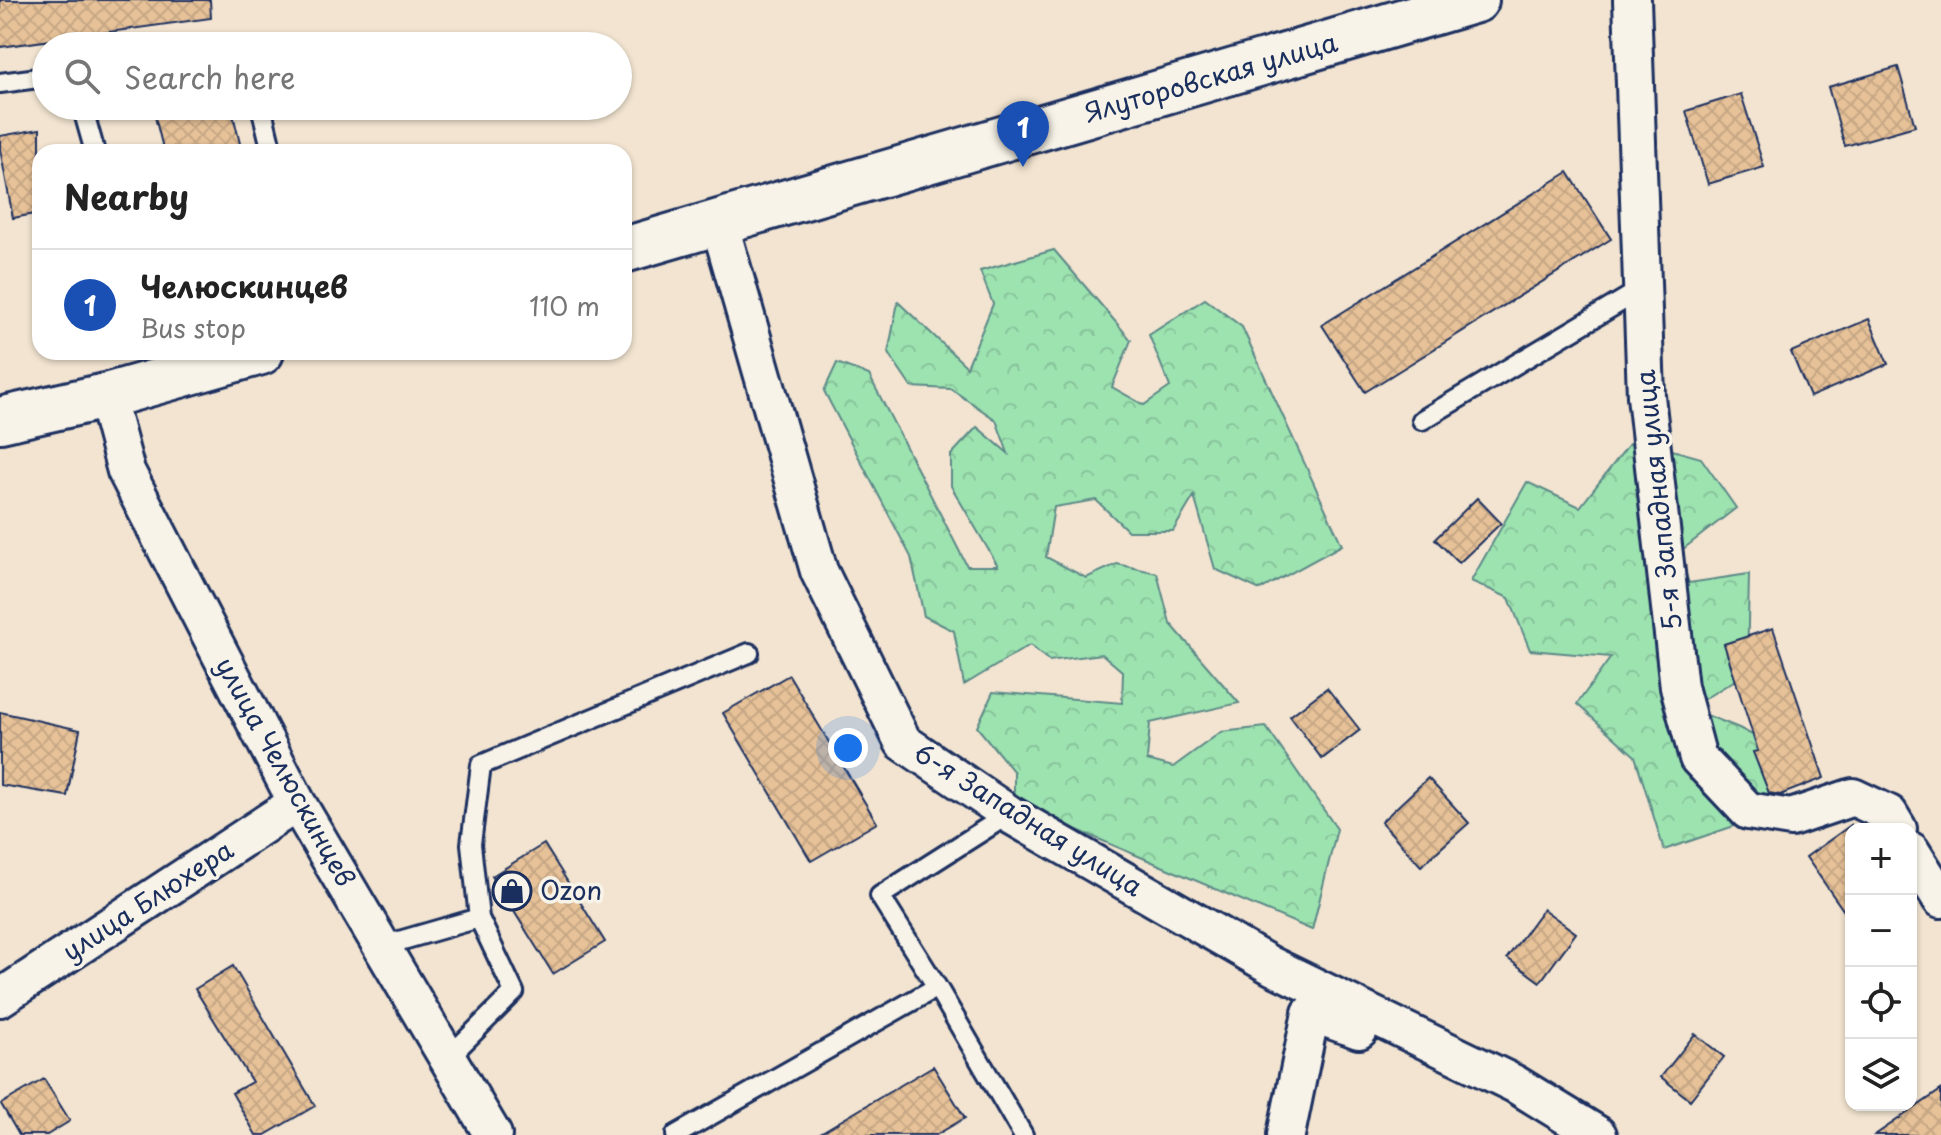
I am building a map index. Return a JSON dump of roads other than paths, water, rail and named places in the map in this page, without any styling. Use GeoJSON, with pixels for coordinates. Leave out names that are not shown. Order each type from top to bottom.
{"type":"FeatureCollection","features":[{"type":"Feature","properties":{"kind":"main road","name":"Ялуторовская улица"},"geometry":{"type":"LineString","coordinates":[[632,248],[1476,0]]}},
{"type":"Feature","properties":{"kind":"main road"},"geometry":{"type":"LineString","coordinates":[[0,420],[106,396],[173,370],[222,360]]}},
{"type":"Feature","properties":{"kind":"street","name":"5-я Западная улица"},"geometry":{"type":"LineString","coordinates":[[1632,0],[1646,396],[1679,687],[1698,758],[1748,811],[1791,818],[1853,797],[1889,814],[1894,823]]}},
{"type":"Feature","properties":{"kind":"street","name":"6-я Западная улица"},"geometry":{"type":"LineString","coordinates":[[719,222],[819,571],[903,742],[1009,814],[1272,966],[1515,1084],[1598,1135]]}},
{"type":"Feature","properties":{"kind":"street","name":"улица Челюскинцев"},"geometry":{"type":"LineString","coordinates":[[106,396],[126,471],[297,803],[493,1135]]}},
{"type":"Feature","properties":{"kind":"street","name":"улица Блюхера"},"geometry":{"type":"LineString","coordinates":[[0,998],[297,803]]}},
{"type":"Feature","properties":{"kind":"street"},"geometry":{"type":"LineString","coordinates":[[1917,861],[1941,899]]}},
{"type":"Feature","properties":{"kind":"street"},"geometry":{"type":"LineString","coordinates":[[1286,1135],[1311,1013],[1515,1084]]}},
{"type":"Feature","properties":{"kind":"lane"},"geometry":{"type":"LineString","coordinates":[[0,83],[32,79]]}},
{"type":"Feature","properties":{"kind":"lane"},"geometry":{"type":"LineString","coordinates":[[86,120],[93,144]]}},
{"type":"Feature","properties":{"kind":"lane"},"geometry":{"type":"LineString","coordinates":[[264,120],[270,144]]}},
{"type":"Feature","properties":{"kind":"lane"},"geometry":{"type":"LineString","coordinates":[[1422,420],[1642,289]]}},
{"type":"Feature","properties":{"kind":"lane"},"geometry":{"type":"LineString","coordinates":[[448,1058],[514,992],[479,918],[471,844],[481,765],[749,653]]}},
{"type":"Feature","properties":{"kind":"lane"},"geometry":{"type":"LineString","coordinates":[[1009,814],[880,896],[1023,1135]]}},
{"type":"Feature","properties":{"kind":"lane"},"geometry":{"type":"LineString","coordinates":[[382,946],[479,918]]}},
{"type":"Feature","properties":{"kind":"lane"},"geometry":{"type":"LineString","coordinates":[[676,1135],[937,987]]}},
{"type":"Feature","properties":{"kind":"place","name":"Челюскинцев"},"geometry":{"type":"Point","coordinates":[1023,167]}},
{"type":"Feature","properties":{"kind":"place","name":"Ozon"},"geometry":{"type":"Point","coordinates":[512,891]}}]}
